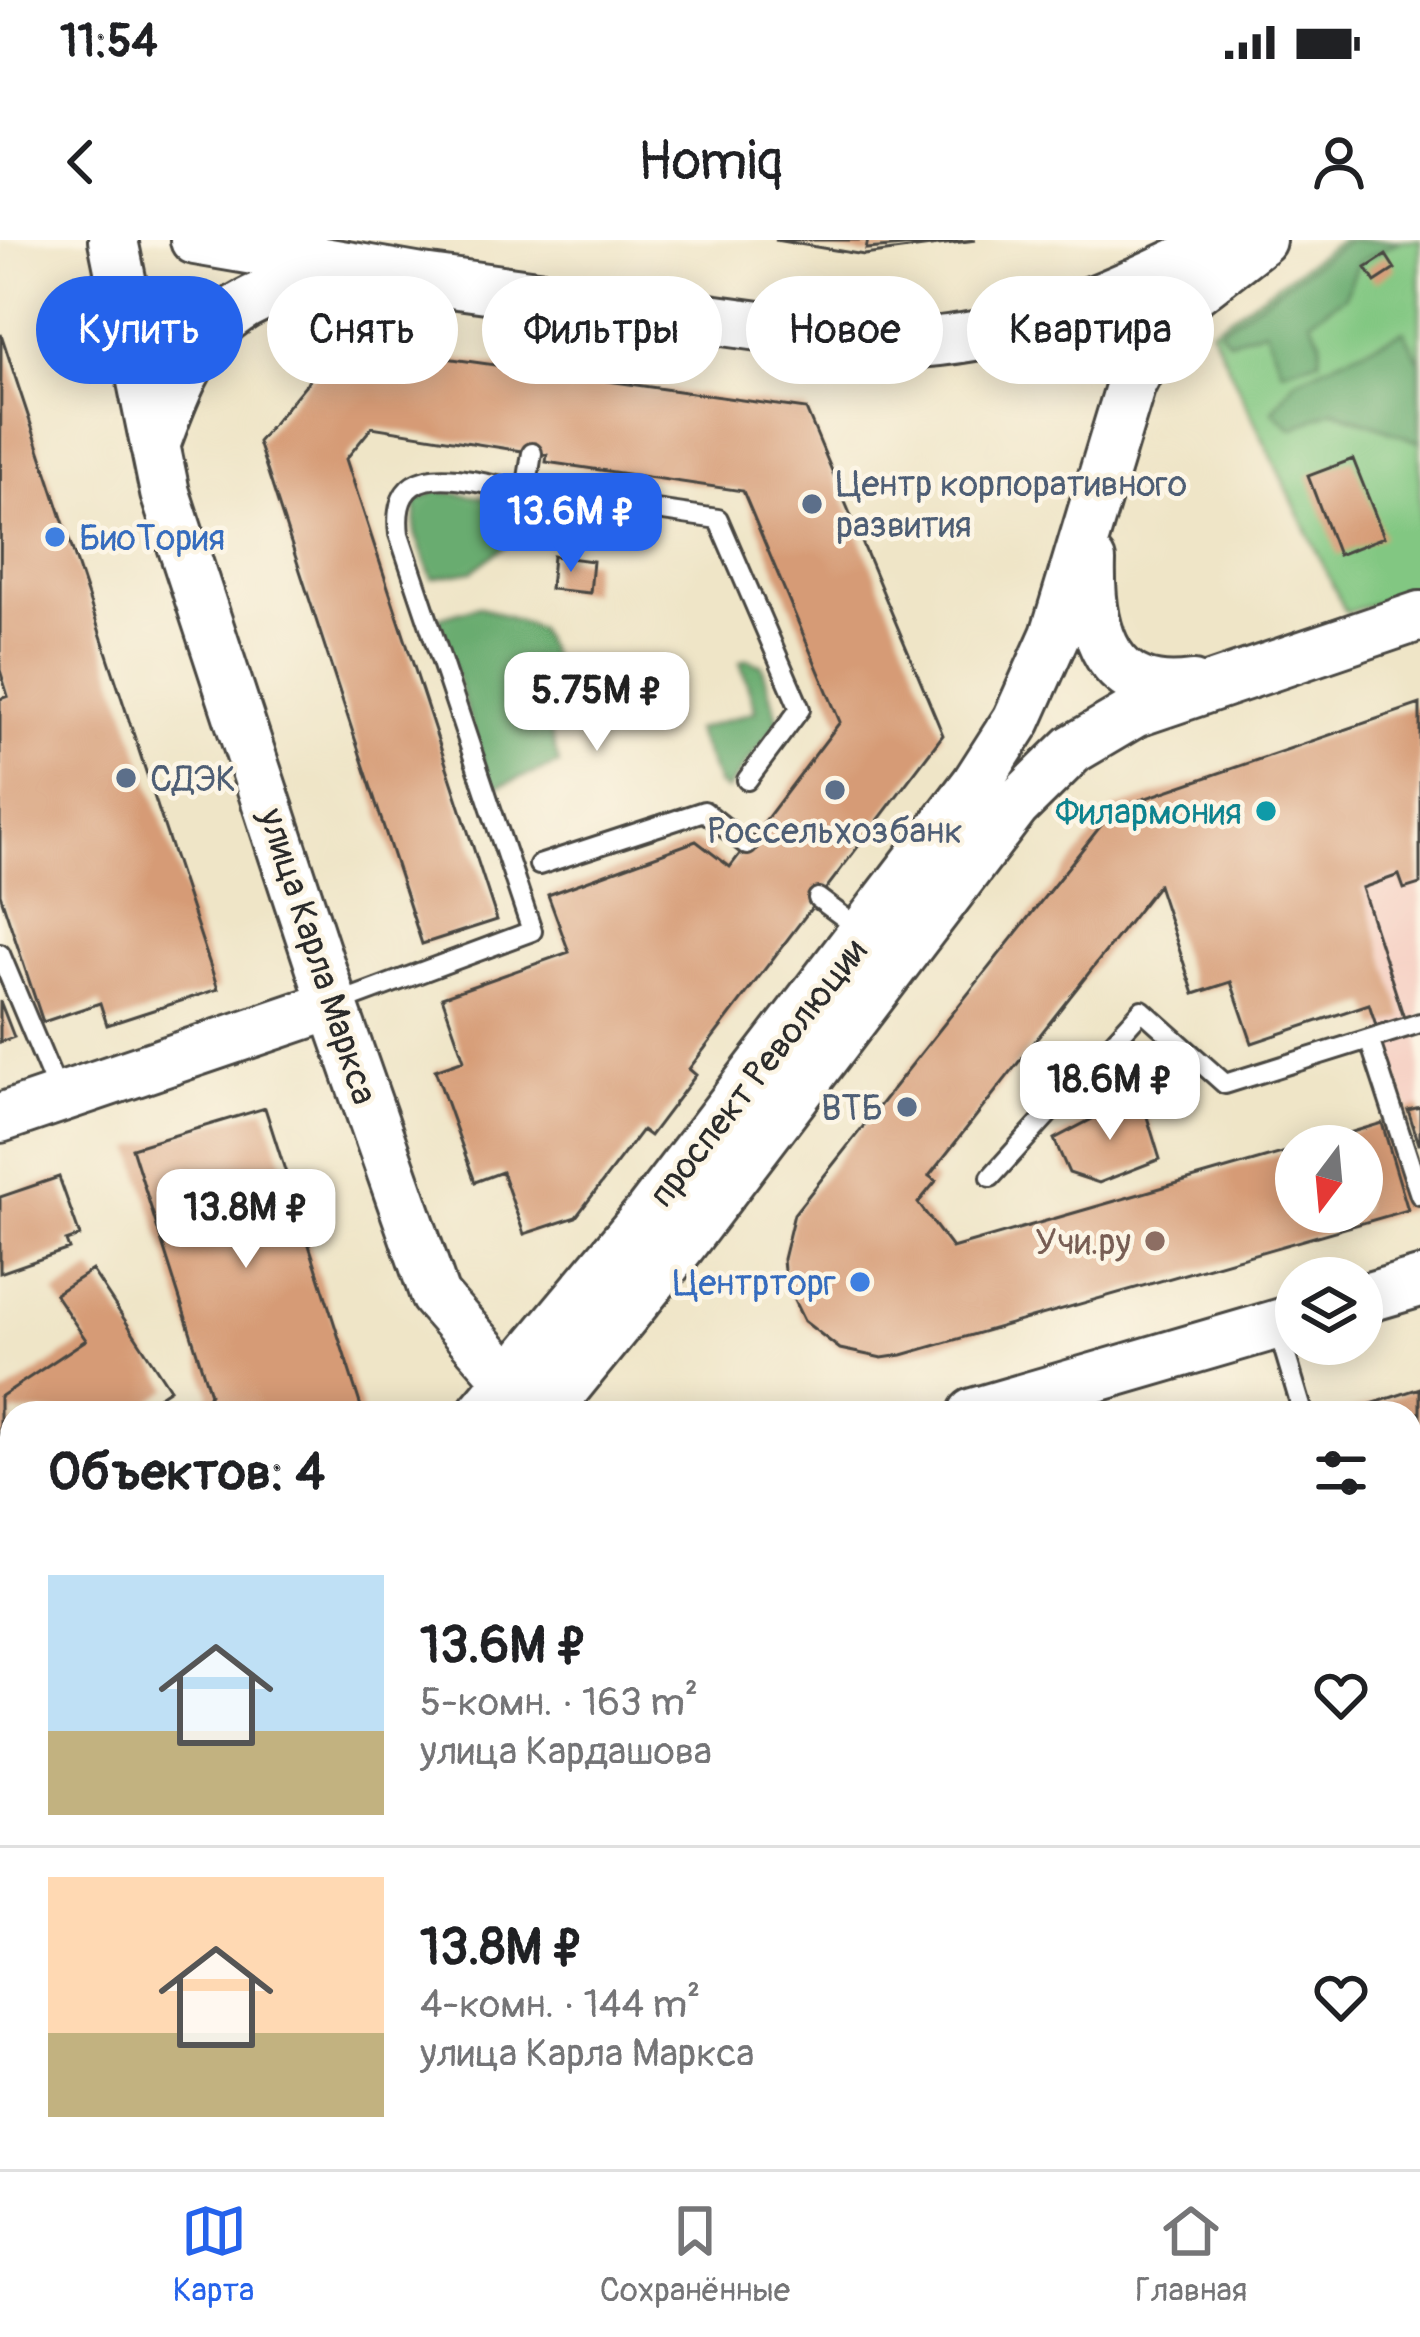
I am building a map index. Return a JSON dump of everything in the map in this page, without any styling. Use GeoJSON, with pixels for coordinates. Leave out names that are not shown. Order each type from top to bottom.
{"type":"FeatureCollection","features":[{"type":"Feature","properties":{"kind":"street","name":"улица Карла Маркса"},"geometry":{"type":"LineString","coordinates":[[113,240],[165,493],[333,1005],[435,1296],[496,1397]]}},
{"type":"Feature","properties":{"kind":"street"},"geometry":{"type":"LineString","coordinates":[[195,240],[405,276]]}},
{"type":"Feature","properties":{"kind":"street"},"geometry":{"type":"LineString","coordinates":[[722,321],[889,344],[946,344],[1013,332],[1226,240]]}},
{"type":"Feature","properties":{"kind":"street"},"geometry":{"type":"LineString","coordinates":[[1261,240],[1169,310],[1131,384],[1093,520],[1090,603],[1098,640],[1117,667],[1140,682],[1169,689],[1232,680],[1420,616]]}},
{"type":"Feature","properties":{"kind":"street"},"geometry":{"type":"LineString","coordinates":[[155,446],[182,368],[214,324],[267,297]]}},
{"type":"Feature","properties":{"kind":"street","name":"проспект Революции"},"geometry":{"type":"LineString","coordinates":[[496,1397],[648,1214],[864,933],[1017,720],[1054,634],[1093,520]]}},
{"type":"Feature","properties":{"kind":"street","name":"проспект Революции"},"geometry":{"type":"LineString","coordinates":[[559,1401],[1015,806],[1072,749],[1134,713],[1232,680]]}},
{"type":"Feature","properties":{"kind":"street"},"geometry":{"type":"LineString","coordinates":[[0,1118],[333,1005]]}},
{"type":"Feature","properties":{"kind":"street"},"geometry":{"type":"LineString","coordinates":[[1383,1293],[1420,1282]]}},
{"type":"Feature","properties":{"kind":"street"},"geometry":{"type":"LineString","coordinates":[[1014,1401],[1275,1325]]}},
{"type":"Feature","properties":{"kind":"lane"},"geometry":{"type":"LineString","coordinates":[[526,491],[532,453]]}},
{"type":"Feature","properties":{"kind":"lane"},"geometry":{"type":"LineString","coordinates":[[333,1005],[532,931],[405,552],[396,506],[408,485],[426,477],[718,519],[800,709],[747,780]]}},
{"type":"Feature","properties":{"kind":"lane"},"geometry":{"type":"LineString","coordinates":[[539,865],[704,811],[747,844]]}},
{"type":"Feature","properties":{"kind":"lane"},"geometry":{"type":"LineString","coordinates":[[818,898],[864,933]]}},
{"type":"Feature","properties":{"kind":"lane"},"geometry":{"type":"LineString","coordinates":[[0,954],[60,1097]]}},
{"type":"Feature","properties":{"kind":"lane"},"geometry":{"type":"LineString","coordinates":[[991,1177],[1142,1010],[1225,1084],[1420,1023]]}},
{"type":"Feature","properties":{"kind":"lane"},"geometry":{"type":"LineString","coordinates":[[1369,1039],[1420,1195]]}},
{"type":"Feature","properties":{"kind":"lane"},"geometry":{"type":"LineString","coordinates":[[1294,1365],[1301,1401]]}},
{"type":"Feature","properties":{"kind":"shaded area"},"geometry":{"type":"Polygon","coordinates":[[[1399,875],[1404,889],[1420,884],[1420,1147],[1382,1026],[1404,1017],[1362,888],[1399,875]]]}},
{"type":"Feature","properties":{"kind":"green space"},"geometry":{"type":"Polygon","coordinates":[[[1341,240],[1420,240],[1420,588],[1346,613],[1214,328],[1341,240]]]}},
{"type":"Feature","properties":{"kind":"green space"},"geometry":{"type":"Polygon","coordinates":[[[1349,240],[1401,240],[1359,262],[1345,296],[1310,320],[1321,341],[1320,359],[1282,370],[1265,329],[1229,341],[1219,330],[1349,240]]]}},
{"type":"Feature","properties":{"kind":"green space"},"geometry":{"type":"Polygon","coordinates":[[[1404,331],[1420,362],[1420,442],[1333,410],[1292,429],[1273,411],[1295,380],[1404,331]]]}},
{"type":"Feature","properties":{"kind":"green space"},"geometry":{"type":"Polygon","coordinates":[[[437,491],[528,503],[528,529],[472,571],[432,578],[415,534],[416,500],[437,491]]]}},
{"type":"Feature","properties":{"kind":"green space"},"geometry":{"type":"Polygon","coordinates":[[[479,606],[537,628],[573,698],[546,718],[559,764],[491,789],[438,618],[479,606]]]}},
{"type":"Feature","properties":{"kind":"green space"},"geometry":{"type":"Polygon","coordinates":[[[747,659],[762,665],[779,721],[727,790],[719,785],[695,730],[756,711],[740,662],[747,659]]]}},
{"type":"Feature","properties":{"kind":"building"},"geometry":{"type":"Polygon","coordinates":[[[775,240],[868,240],[866,249],[976,240],[864,255],[775,240]]]}},
{"type":"Feature","properties":{"kind":"building"},"geometry":{"type":"Polygon","coordinates":[[[1386,255],[1395,269],[1375,282],[1366,268],[1386,255]]]}},
{"type":"Feature","properties":{"kind":"building"},"geometry":{"type":"Polygon","coordinates":[[[1,334],[218,989],[107,1025],[100,1003],[43,1022],[0,894],[0,699],[8,696],[0,670],[1,334]]]}},
{"type":"Feature","properties":{"kind":"building"},"geometry":{"type":"Polygon","coordinates":[[[458,360],[482,363],[482,384],[629,384],[806,409],[943,735],[689,1069],[696,1075],[650,1136],[642,1130],[576,1217],[524,1234],[502,1172],[475,1182],[435,1070],[464,1060],[442,997],[569,952],[548,895],[696,841],[730,867],[840,722],[743,491],[546,462],[547,455],[372,427],[346,459],[497,920],[422,944],[258,442],[306,384],[458,384],[458,360]]]}},
{"type":"Feature","properties":{"kind":"building"},"geometry":{"type":"Polygon","coordinates":[[[1353,459],[1384,537],[1338,555],[1308,476],[1353,459]]]}},
{"type":"Feature","properties":{"kind":"building"},"geometry":{"type":"Polygon","coordinates":[[[553,556],[593,561],[590,593],[550,589],[553,556]]]}},
{"type":"Feature","properties":{"kind":"building"},"geometry":{"type":"Polygon","coordinates":[[[1420,704],[1420,884],[1404,889],[1399,875],[1362,888],[1404,1018],[1377,1028],[1369,1004],[1252,1043],[1231,982],[1194,994],[1158,885],[929,1176],[936,1181],[918,1203],[952,1248],[1275,1155],[1275,1233],[1328,1233],[902,1355],[882,1358],[840,1349],[804,1321],[785,1282],[783,1259],[794,1214],[1114,809],[1420,704]]]}},
{"type":"Feature","properties":{"kind":"building"},"geometry":{"type":"Polygon","coordinates":[[[0,1001],[14,1037],[0,1042],[0,1001]]]}},
{"type":"Feature","properties":{"kind":"building"},"geometry":{"type":"Polygon","coordinates":[[[1140,1094],[1160,1159],[1099,1183],[1069,1173],[1054,1139],[1140,1094]]]}},
{"type":"Feature","properties":{"kind":"building"},"geometry":{"type":"Polygon","coordinates":[[[1420,1107],[1420,1144],[1419,1144],[1408,1110],[1420,1107]]]}},
{"type":"Feature","properties":{"kind":"building"},"geometry":{"type":"Polygon","coordinates":[[[265,1108],[359,1401],[205,1401],[210,1394],[132,1148],[265,1108]]]}},
{"type":"Feature","properties":{"kind":"building"},"geometry":{"type":"Polygon","coordinates":[[[1383,1126],[1408,1210],[1383,1217],[1383,1126]]]}},
{"type":"Feature","properties":{"kind":"building"},"geometry":{"type":"Polygon","coordinates":[[[59,1177],[80,1236],[66,1241],[69,1249],[0,1273],[0,1197],[59,1177]]]}},
{"type":"Feature","properties":{"kind":"building"},"geometry":{"type":"Polygon","coordinates":[[[92,1270],[170,1389],[152,1401],[0,1401],[86,1340],[55,1294],[92,1270]]]}},
{"type":"Feature","properties":{"kind":"building"},"geometry":{"type":"Polygon","coordinates":[[[1420,1388],[1420,1401],[1380,1401],[1420,1388]]]}},
{"type":"Feature","properties":{"kind":"place","name":"Центр корпоративного развития"},"geometry":{"type":"Point","coordinates":[812,504]}},
{"type":"Feature","properties":{"kind":"place","name":"БиоТория"},"geometry":{"type":"Point","coordinates":[55,537]}},
{"type":"Feature","properties":{"kind":"place","name":"СДЭК"},"geometry":{"type":"Point","coordinates":[126,778]}},
{"type":"Feature","properties":{"kind":"place","name":"Россельхозбанк"},"geometry":{"type":"Point","coordinates":[835,790]}},
{"type":"Feature","properties":{"kind":"place","name":"Филармония"},"geometry":{"type":"Point","coordinates":[1266,811]}},
{"type":"Feature","properties":{"kind":"place","name":"ВТБ"},"geometry":{"type":"Point","coordinates":[907,1107]}},
{"type":"Feature","properties":{"kind":"place","name":"Учи.ру"},"geometry":{"type":"Point","coordinates":[1155,1241]}},
{"type":"Feature","properties":{"kind":"place","name":"Центрторг"},"geometry":{"type":"Point","coordinates":[860,1282]}}]}
